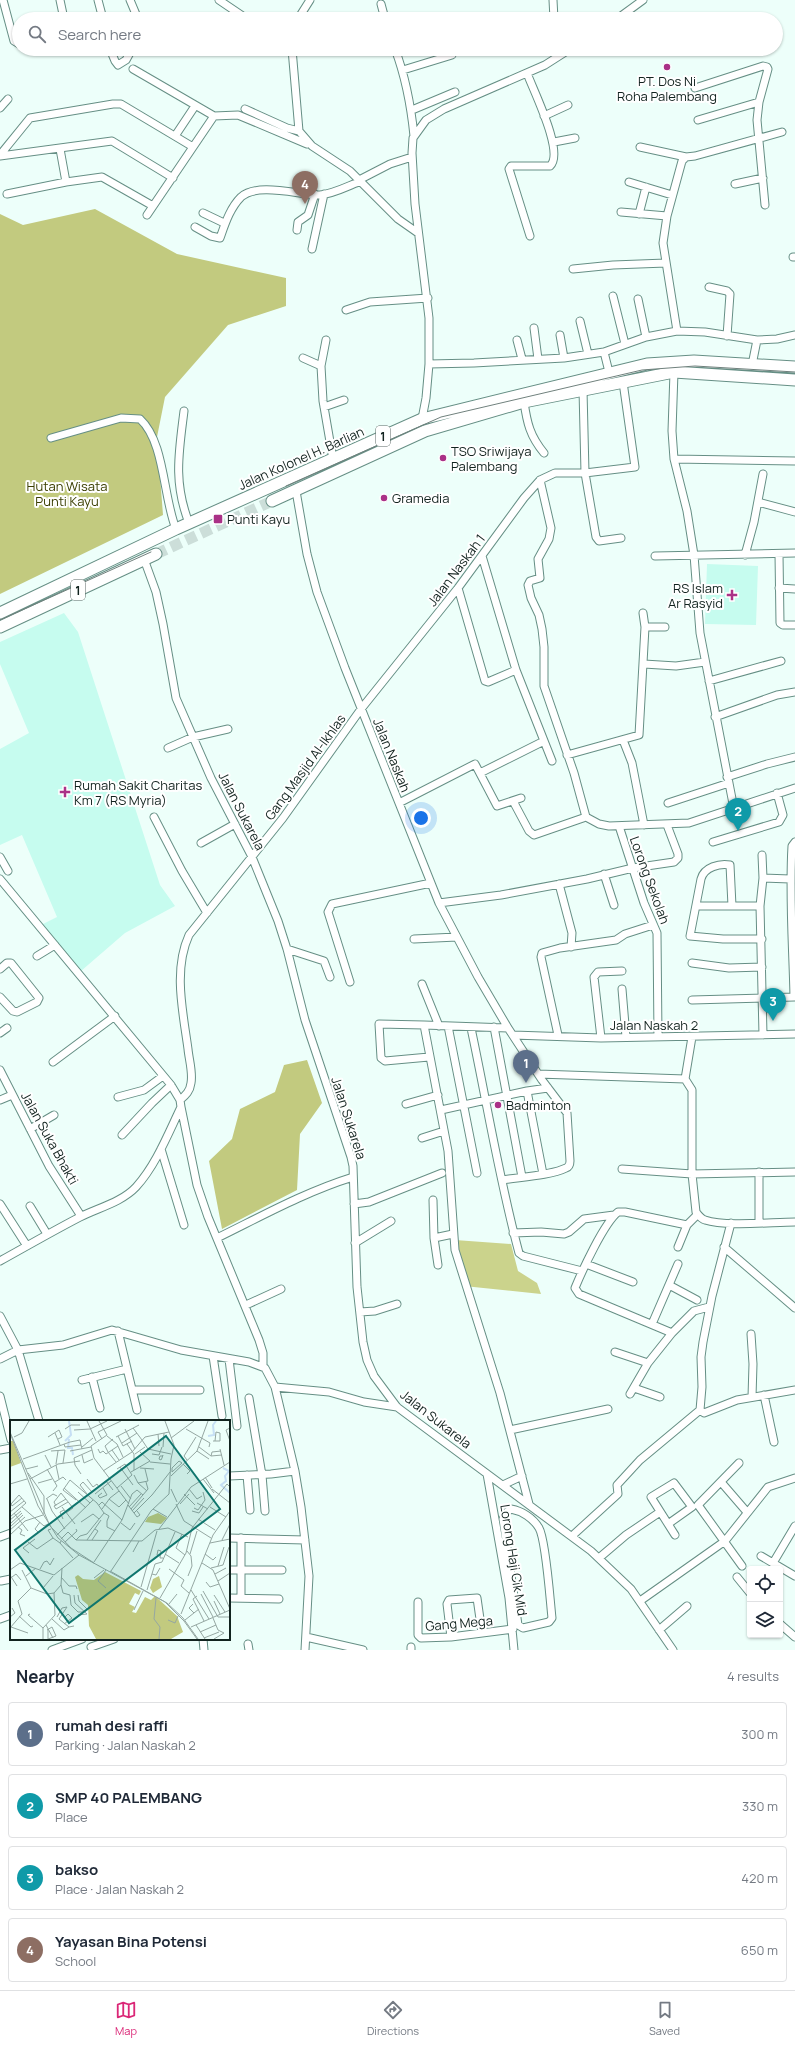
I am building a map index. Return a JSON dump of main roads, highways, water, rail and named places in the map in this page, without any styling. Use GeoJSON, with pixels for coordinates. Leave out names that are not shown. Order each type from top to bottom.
{"type":"FeatureCollection","features":[{"type":"Feature","properties":{"kind":"highway","name":"Jalan Kolonel H. Barlian"},"geometry":{"type":"LineString","coordinates":[[0,613],[176,529],[422,418],[647,364],[680,361],[795,367]]}},
{"type":"Feature","properties":{"kind":"highway","name":"1"},"geometry":{"type":"LineString","coordinates":[[272,501],[425,431],[524,402],[674,372],[795,380]]}},
{"type":"Feature","properties":{"kind":"highway","name":"1"},"geometry":{"type":"LineString","coordinates":[[0,627],[156,554]]}},
{"type":"Feature","properties":{"kind":"tunnel"},"geometry":{"type":"LineString","coordinates":[[156,554],[272,501]]}},
{"type":"Feature","properties":{"kind":"tram line"},"geometry":{"type":"LineString","coordinates":[[286,486],[441,417],[642,370],[695,366],[795,372]]}},
{"type":"Feature","properties":{"kind":"tram line"},"geometry":{"type":"LineString","coordinates":[[0,620],[151,552]]}},
{"type":"Feature","properties":{"kind":"place","name":"PT. Dos Ni Roha Palembang"},"geometry":{"type":"Point","coordinates":[667,67]}},
{"type":"Feature","properties":{"kind":"place","name":"Yayasan Bina Potensi"},"geometry":{"type":"Point","coordinates":[305,204]}},
{"type":"Feature","properties":{"kind":"place","name":"TSO Sriwijaya Palembang"},"geometry":{"type":"Point","coordinates":[443,458]}},
{"type":"Feature","properties":{"kind":"place","name":"Gramedia"},"geometry":{"type":"Point","coordinates":[384,498]}},
{"type":"Feature","properties":{"kind":"place","name":"Punti Kayu"},"geometry":{"type":"Point","coordinates":[218,519]}},
{"type":"Feature","properties":{"kind":"place","name":"RS Islam Ar Rasyid"},"geometry":{"type":"Point","coordinates":[732,595]}},
{"type":"Feature","properties":{"kind":"place","name":"Rumah Sakit Charitas Km 7 (RS Myria)"},"geometry":{"type":"Point","coordinates":[65,792]}},
{"type":"Feature","properties":{"kind":"place","name":"SMP 40 PALEMBANG"},"geometry":{"type":"Point","coordinates":[738,831]}},
{"type":"Feature","properties":{"kind":"place","name":"bakso"},"geometry":{"type":"Point","coordinates":[773,1021]}},
{"type":"Feature","properties":{"kind":"place","name":"rumah desi raffi"},"geometry":{"type":"Point","coordinates":[526,1083]}},
{"type":"Feature","properties":{"kind":"place","name":"Badminton"},"geometry":{"type":"Point","coordinates":[498,1105]}},
{"type":"Feature","properties":{"kind":"park label","name":"Hutan Wisata Punti Kayu"},"geometry":{"type":"Point","coordinates":[67,494]}}]}
